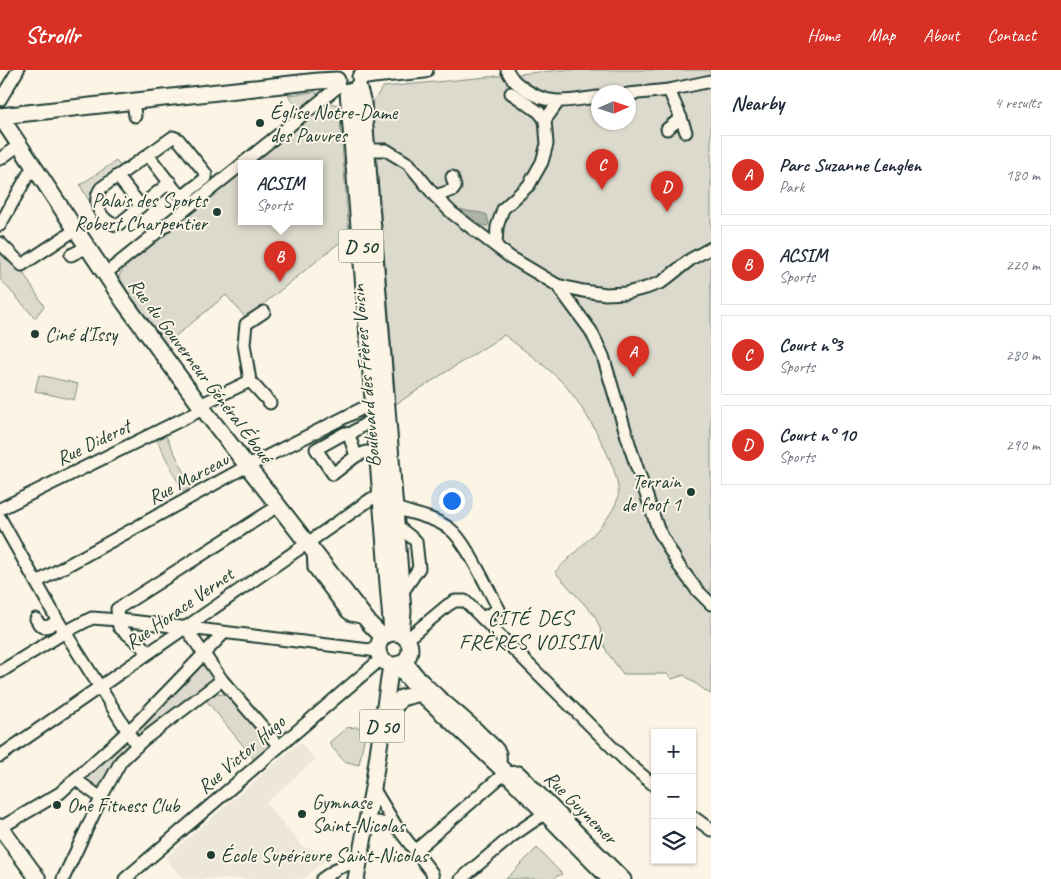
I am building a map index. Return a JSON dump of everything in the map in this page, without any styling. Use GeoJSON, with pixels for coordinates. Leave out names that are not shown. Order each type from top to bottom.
{"type":"FeatureCollection","features":[{"type":"Feature","properties":{"kind":"main road"},"geometry":{"type":"LineString","coordinates":[[0,116],[134,109],[318,81],[349,80],[426,70]]}},
{"type":"Feature","properties":{"kind":"main road","name":"Boulevard des Frères Voisin"},"geometry":{"type":"LineString","coordinates":[[349,80],[363,103],[367,150],[379,405],[378,453],[393,649]]}},
{"type":"Feature","properties":{"kind":"main road","name":"Boulevard des Frères Voisin"},"geometry":{"type":"LineString","coordinates":[[349,80],[379,405],[395,508],[402,593],[403,615],[393,649]]}},
{"type":"Feature","properties":{"kind":"main road","name":"Rue du Gouverneur Général Éboué"},"geometry":{"type":"LineString","coordinates":[[0,116],[124,302],[278,506],[365,618],[393,649]]}},
{"type":"Feature","properties":{"kind":"main road","name":"Rue Guynemer"},"geometry":{"type":"LineString","coordinates":[[393,649],[421,693],[502,769],[544,814],[596,858],[610,879]]}},
{"type":"Feature","properties":{"kind":"main road","name":"D 50"},"geometry":{"type":"LineString","coordinates":[[356,879],[373,788],[393,649]]}},
{"type":"Feature","properties":{"kind":"main road"},"geometry":{"type":"LineString","coordinates":[[382,727],[401,698],[421,693]]}},
{"type":"Feature","properties":{"kind":"main road"},"geometry":{"type":"LineString","coordinates":[[0,828],[38,879]]}},
{"type":"Feature","properties":{"kind":"street"},"geometry":{"type":"LineString","coordinates":[[0,100],[18,70]]}},
{"type":"Feature","properties":{"kind":"street"},"geometry":{"type":"LineString","coordinates":[[507,70],[513,81],[532,94],[546,100],[558,102],[591,98]]}},
{"type":"Feature","properties":{"kind":"street"},"geometry":{"type":"LineString","coordinates":[[247,160],[349,80]]}},
{"type":"Feature","properties":{"kind":"street"},"geometry":{"type":"LineString","coordinates":[[636,93],[669,90],[711,80]]}},
{"type":"Feature","properties":{"kind":"street"},"geometry":{"type":"LineString","coordinates":[[669,90],[686,132]]}},
{"type":"Feature","properties":{"kind":"street"},"geometry":{"type":"LineString","coordinates":[[496,246],[497,226],[503,208],[528,185],[542,162],[547,144],[545,120],[539,112],[511,93]]}},
{"type":"Feature","properties":{"kind":"street"},"geometry":{"type":"LineString","coordinates":[[545,120],[558,102]]}},
{"type":"Feature","properties":{"kind":"street"},"geometry":{"type":"LineString","coordinates":[[667,129],[681,118]]}},
{"type":"Feature","properties":{"kind":"street"},"geometry":{"type":"LineString","coordinates":[[170,182],[116,225],[111,224],[98,210],[96,205],[99,192],[117,176],[127,171],[173,137],[178,138],[206,174],[206,178],[183,196]]}},
{"type":"Feature","properties":{"kind":"street"},"geometry":{"type":"LineString","coordinates":[[0,159],[19,145]]}},
{"type":"Feature","properties":{"kind":"street"},"geometry":{"type":"LineString","coordinates":[[367,150],[386,150],[409,164],[435,196],[452,213],[526,267],[557,284],[583,291],[606,294],[646,288],[662,282],[691,259],[711,248]]}},
{"type":"Feature","properties":{"kind":"street"},"geometry":{"type":"LineString","coordinates":[[148,155],[192,205]]}},
{"type":"Feature","properties":{"kind":"street"},"geometry":{"type":"LineString","coordinates":[[0,225],[33,166]]}},
{"type":"Feature","properties":{"kind":"street"},"geometry":{"type":"LineString","coordinates":[[106,274],[238,167]]}},
{"type":"Feature","properties":{"kind":"street"},"geometry":{"type":"LineString","coordinates":[[117,176],[141,206]]}},
{"type":"Feature","properties":{"kind":"street"},"geometry":{"type":"LineString","coordinates":[[435,196],[453,190],[455,187],[452,177]]}},
{"type":"Feature","properties":{"kind":"street"},"geometry":{"type":"LineString","coordinates":[[475,229],[488,231],[497,226]]}},
{"type":"Feature","properties":{"kind":"street"},"geometry":{"type":"LineString","coordinates":[[0,242],[22,265],[75,230]]}},
{"type":"Feature","properties":{"kind":"street"},"geometry":{"type":"LineString","coordinates":[[71,255],[87,247]]}},
{"type":"Feature","properties":{"kind":"street"},"geometry":{"type":"LineString","coordinates":[[557,284],[591,331],[603,356],[658,529],[679,566],[697,590],[711,604]]}},
{"type":"Feature","properties":{"kind":"street"},"geometry":{"type":"LineString","coordinates":[[264,312],[246,324],[244,344],[250,381],[270,403]]}},
{"type":"Feature","properties":{"kind":"street","name":"Rue Diderot"},"geometry":{"type":"LineString","coordinates":[[0,509],[204,409],[208,401],[250,381]]}},
{"type":"Feature","properties":{"kind":"street"},"geometry":{"type":"LineString","coordinates":[[349,435],[379,405]]}},
{"type":"Feature","properties":{"kind":"street","name":"Rue Marceau"},"geometry":{"type":"LineString","coordinates":[[37,582],[248,467],[379,405]]}},
{"type":"Feature","properties":{"kind":"street"},"geometry":{"type":"LineString","coordinates":[[349,435],[345,433],[316,449],[333,474],[356,456],[366,452],[378,453]]}},
{"type":"Feature","properties":{"kind":"street"},"geometry":{"type":"LineString","coordinates":[[349,435],[356,456]]}},
{"type":"Feature","properties":{"kind":"street","name":"Rue Horace Vernet"},"geometry":{"type":"LineString","coordinates":[[0,756],[184,627],[310,546],[371,499],[382,497]]}},
{"type":"Feature","properties":{"kind":"street"},"geometry":{"type":"LineString","coordinates":[[149,652],[119,627],[117,608],[278,506]]}},
{"type":"Feature","properties":{"kind":"street"},"geometry":{"type":"LineString","coordinates":[[395,508],[420,515],[449,528],[459,538],[499,609],[482,618],[630,765],[651,783]]}},
{"type":"Feature","properties":{"kind":"street"},"geometry":{"type":"LineString","coordinates":[[0,518],[58,621],[137,746]]}},
{"type":"Feature","properties":{"kind":"street","name":"Rue Victor Hugo"},"geometry":{"type":"LineString","coordinates":[[125,879],[393,649],[448,605],[455,601],[465,601],[482,618]]}},
{"type":"Feature","properties":{"kind":"street"},"geometry":{"type":"LineString","coordinates":[[0,672],[65,632],[92,618],[117,619],[224,633],[393,649]]}},
{"type":"Feature","properties":{"kind":"street"},"geometry":{"type":"LineString","coordinates":[[36,619],[44,627],[58,621]]}},
{"type":"Feature","properties":{"kind":"street"},"geometry":{"type":"LineString","coordinates":[[184,627],[222,680],[279,746]]}},
{"type":"Feature","properties":{"kind":"street"},"geometry":{"type":"LineString","coordinates":[[0,828],[60,793],[127,732],[224,633]]}},
{"type":"Feature","properties":{"kind":"street","name":"Rue Guynemer"},"geometry":{"type":"LineString","coordinates":[[393,649],[439,697],[476,728],[499,751],[502,769],[519,772],[596,858],[625,879]]}},
{"type":"Feature","properties":{"kind":"street"},"geometry":{"type":"LineString","coordinates":[[64,879],[101,798],[121,761],[167,721],[222,680]]}},
{"type":"Feature","properties":{"kind":"street"},"geometry":{"type":"LineString","coordinates":[[416,850],[502,769]]}},
{"type":"Feature","properties":{"kind":"street"},"geometry":{"type":"LineString","coordinates":[[75,779],[101,798]]}},
{"type":"Feature","properties":{"kind":"street"},"geometry":{"type":"LineString","coordinates":[[373,788],[396,826],[432,873],[432,879]]}},
{"type":"Feature","properties":{"kind":"street"},"geometry":{"type":"LineString","coordinates":[[461,879],[512,836],[544,814]]}},
{"type":"Feature","properties":{"kind":"street"},"geometry":{"type":"LineString","coordinates":[[696,819],[711,830]]}},
{"type":"Feature","properties":{"kind":"street"},"geometry":{"type":"LineString","coordinates":[[366,827],[377,822],[396,826]]}},
{"type":"Feature","properties":{"kind":"street"},"geometry":{"type":"LineString","coordinates":[[322,879],[338,868],[359,861]]}},
{"type":"Feature","properties":{"kind":"shaded area"},"geometry":{"type":"Polygon","coordinates":[[[560,70],[711,70],[710,694],[684,675],[672,679],[667,674],[623,674],[607,652],[595,616],[555,572],[606,520],[617,501],[618,490],[609,458],[591,422],[571,392],[556,376],[504,335],[396,404],[372,103],[383,87],[560,70]]]}},
{"type":"Feature","properties":{"kind":"shaded area"},"geometry":{"type":"Polygon","coordinates":[[[316,92],[319,97],[300,111],[288,95],[316,92]]]}},
{"type":"Feature","properties":{"kind":"shaded area","name":"Palais des Sports Robert Charpentier"},"geometry":{"type":"Polygon","coordinates":[[[329,103],[339,105],[349,235],[246,318],[226,295],[166,344],[126,289],[119,276],[124,268],[238,175],[238,225],[323,225],[323,160],[258,160],[329,103]]]}},
{"type":"Feature","properties":{"kind":"shaded area"},"geometry":{"type":"Polygon","coordinates":[[[116,161],[123,169],[97,189],[96,213],[80,185],[116,161]]]}},
{"type":"Feature","properties":{"kind":"shaded area"},"geometry":{"type":"Polygon","coordinates":[[[461,209],[487,215],[489,224],[487,226],[472,221],[462,213],[461,209]]]}},
{"type":"Feature","properties":{"kind":"shaded area"},"geometry":{"type":"Polygon","coordinates":[[[0,248],[22,271],[44,306],[35,318],[0,279],[0,248]]]}},
{"type":"Feature","properties":{"kind":"shaded area"},"geometry":{"type":"Polygon","coordinates":[[[39,375],[78,384],[74,400],[35,391],[39,375]]]}},
{"type":"Feature","properties":{"kind":"shaded area"},"geometry":{"type":"Polygon","coordinates":[[[166,436],[192,487],[183,492],[157,440],[166,436]]]}},
{"type":"Feature","properties":{"kind":"shaded area"},"geometry":{"type":"Polygon","coordinates":[[[203,654],[222,680],[143,740],[131,728],[203,654]]]}},
{"type":"Feature","properties":{"kind":"shaded area"},"geometry":{"type":"Polygon","coordinates":[[[224,694],[236,701],[269,746],[254,759],[206,700],[213,695],[224,694]]]}},
{"type":"Feature","properties":{"kind":"shaded area"},"geometry":{"type":"Polygon","coordinates":[[[346,728],[366,729],[359,765],[344,761],[330,745],[330,742],[346,728]]]}},
{"type":"Feature","properties":{"kind":"shaded area"},"geometry":{"type":"Polygon","coordinates":[[[123,735],[132,750],[104,792],[79,775],[123,735]]]}},
{"type":"Feature","properties":{"kind":"shaded area"},"geometry":{"type":"Polygon","coordinates":[[[300,742],[315,760],[266,803],[303,847],[322,851],[329,857],[303,879],[183,879],[165,858],[300,742]]]}},
{"type":"Feature","properties":{"kind":"shaded area"},"geometry":{"type":"Polygon","coordinates":[[[537,848],[562,874],[554,879],[504,879],[507,878],[537,848]]]}},
{"type":"Feature","properties":{"kind":"place","name":"Église Notre-Dame des Pauvres"},"geometry":{"type":"Point","coordinates":[260,123]}},
{"type":"Feature","properties":{"kind":"place","name":"Court n°3"},"geometry":{"type":"Point","coordinates":[602,190]}},
{"type":"Feature","properties":{"kind":"place","name":"Palais des Sports Robert Charpentier"},"geometry":{"type":"Point","coordinates":[217,212]}},
{"type":"Feature","properties":{"kind":"place","name":"Court n° 10"},"geometry":{"type":"Point","coordinates":[667,212]}},
{"type":"Feature","properties":{"kind":"place","name":"ACSIM"},"geometry":{"type":"Point","coordinates":[280,282]}},
{"type":"Feature","properties":{"kind":"place","name":"Ciné d'Issy"},"geometry":{"type":"Point","coordinates":[35,334]}},
{"type":"Feature","properties":{"kind":"place","name":"Parc Suzanne Lenglen"},"geometry":{"type":"Point","coordinates":[633,377]}},
{"type":"Feature","properties":{"kind":"place","name":"Terrain de foot 1"},"geometry":{"type":"Point","coordinates":[691,492]}},
{"type":"Feature","properties":{"kind":"place","name":"One Fitness Club"},"geometry":{"type":"Point","coordinates":[57,805]}},
{"type":"Feature","properties":{"kind":"place","name":"Gymnase Saint-Nicolas"},"geometry":{"type":"Point","coordinates":[302,814]}},
{"type":"Feature","properties":{"kind":"place","name":"École Supérieure Saint-Nicolas"},"geometry":{"type":"Point","coordinates":[211,855]}},
{"type":"Feature","properties":{"kind":"district","name":"CITÉ DES FRÈRES VOISIN"},"geometry":{"type":"Point","coordinates":[530,630]}}]}
